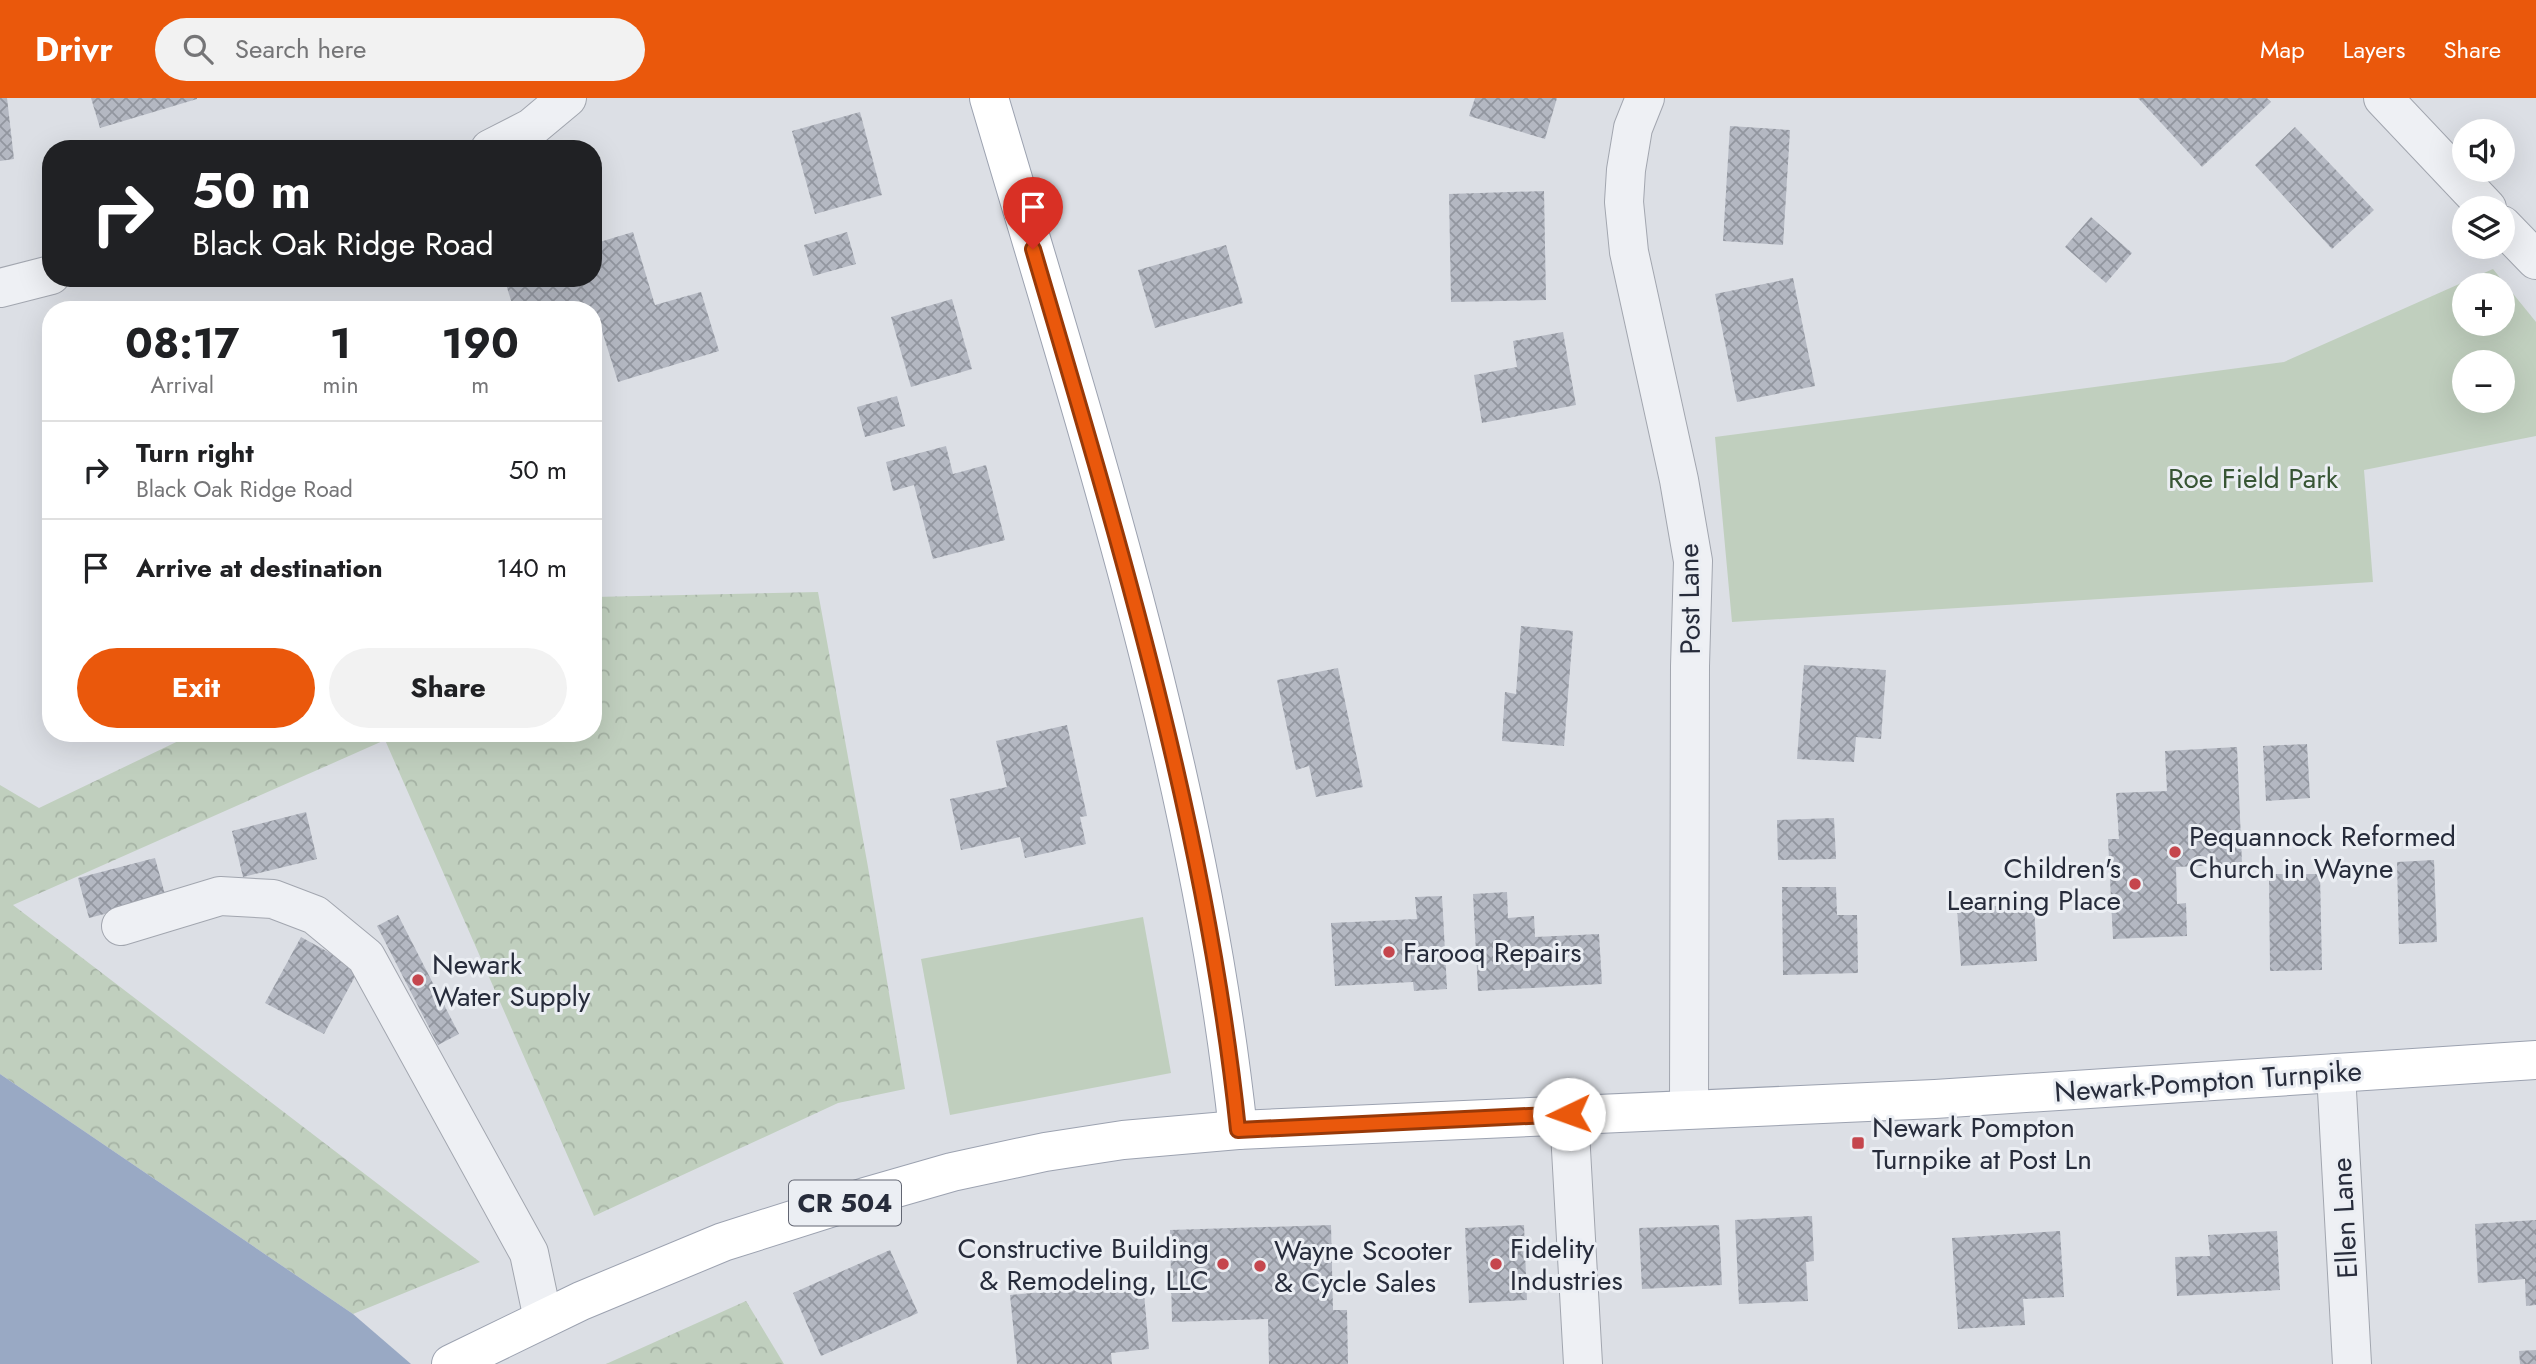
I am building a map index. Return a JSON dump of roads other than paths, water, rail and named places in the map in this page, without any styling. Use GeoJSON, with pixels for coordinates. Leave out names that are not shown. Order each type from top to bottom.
{"type":"FeatureCollection","features":[{"type":"Feature","properties":{"kind":"main road"},"geometry":{"type":"LineString","coordinates":[[989,98],[1100,475],[1183,798],[1227,1027],[1238,1130]]}},
{"type":"Feature","properties":{"kind":"main road","name":"Newark-Pompton Turnpike"},"geometry":{"type":"LineString","coordinates":[[463,1358],[581,1301],[723,1242],[952,1172],[1045,1152],[1123,1140],[1238,1130],[1935,1099],[2536,1060]]}},
{"type":"Feature","properties":{"kind":"street"},"geometry":{"type":"LineString","coordinates":[[508,140],[531,128],[567,98]]}},
{"type":"Feature","properties":{"kind":"street","name":"Post Lane"},"geometry":{"type":"LineString","coordinates":[[1645,98],[1633,128],[1626,170],[1625,202],[1629,252],[1679,480],[1693,562],[1690,666],[1689,1110]]}},
{"type":"Feature","properties":{"kind":"street"},"geometry":{"type":"LineString","coordinates":[[2383,98],[2476,196]]}},
{"type":"Feature","properties":{"kind":"street"},"geometry":{"type":"LineString","coordinates":[[2515,238],[2536,260]]}},
{"type":"Feature","properties":{"kind":"street"},"geometry":{"type":"LineString","coordinates":[[0,288],[42,277]]}},
{"type":"Feature","properties":{"kind":"street"},"geometry":{"type":"LineString","coordinates":[[121,926],[220,896],[273,899],[315,915],[366,957],[529,1254],[543,1320]]}},
{"type":"Feature","properties":{"kind":"street","name":"Ellen Lane"},"geometry":{"type":"LineString","coordinates":[[2336,1073],[2352,1364]]}},
{"type":"Feature","properties":{"kind":"street"},"geometry":{"type":"LineString","coordinates":[[1569,1114],[1583,1364]]}},
{"type":"Feature","properties":{"kind":"water"},"geometry":{"type":"Polygon","coordinates":[[[0,1074],[353,1314],[411,1364],[0,1364],[0,1074]]]}},
{"type":"Feature","properties":{"kind":"place","name":"Pequannock Reformed Church in Wayne"},"geometry":{"type":"Point","coordinates":[2175,852]}},
{"type":"Feature","properties":{"kind":"place","name":"Children's Learning Place"},"geometry":{"type":"Point","coordinates":[2135,884]}},
{"type":"Feature","properties":{"kind":"place","name":"Farooq Repairs"},"geometry":{"type":"Point","coordinates":[1389,952]}},
{"type":"Feature","properties":{"kind":"place","name":"Newark Water Supply"},"geometry":{"type":"Point","coordinates":[418,980]}},
{"type":"Feature","properties":{"kind":"place","name":"Newark Pompton Turnpike at Post Ln"},"geometry":{"type":"Point","coordinates":[1858,1143]}},
{"type":"Feature","properties":{"kind":"place","name":"Constructive Building & Remodeling, LLC"},"geometry":{"type":"Point","coordinates":[1223,1264]}},
{"type":"Feature","properties":{"kind":"place","name":"Fidelity Industries"},"geometry":{"type":"Point","coordinates":[1496,1264]}},
{"type":"Feature","properties":{"kind":"place","name":"Wayne Scooter & Cycle Sales"},"geometry":{"type":"Point","coordinates":[1260,1266]}},
{"type":"Feature","properties":{"kind":"park label","name":"Roe Field Park"},"geometry":{"type":"Point","coordinates":[2253,478]}}]}
